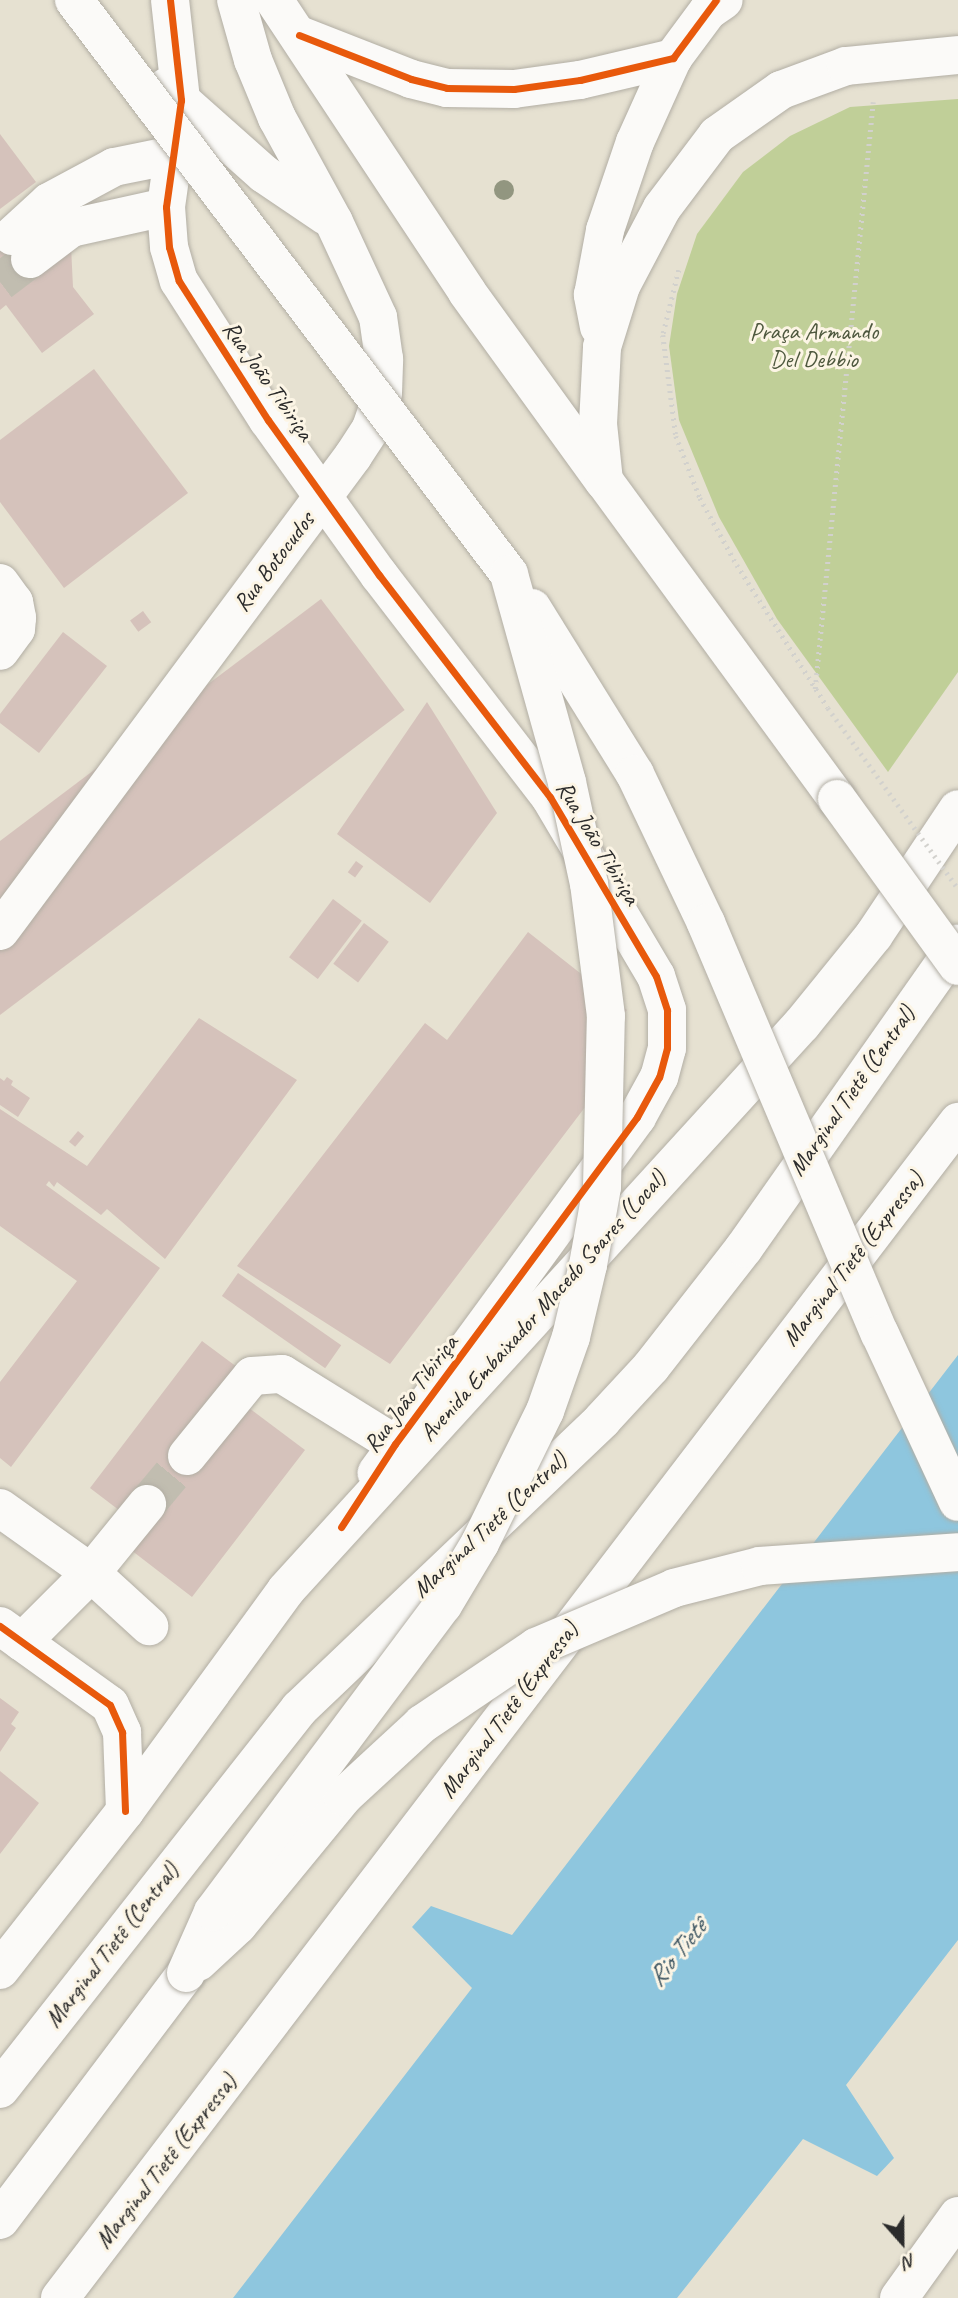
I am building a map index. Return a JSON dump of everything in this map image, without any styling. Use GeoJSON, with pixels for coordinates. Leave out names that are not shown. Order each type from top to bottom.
{"type":"FeatureCollection","features":[{"type":"Feature","properties":{"kind":"main road"},"geometry":{"type":"LineString","coordinates":[[63,0],[264,174],[334,222]]}},
{"type":"Feature","properties":{"kind":"main road"},"geometry":{"type":"LineString","coordinates":[[74,0],[509,574],[635,774],[706,923],[880,1334],[958,1502]]}},
{"type":"Feature","properties":{"kind":"main road","name":"Rua João Tibiriça"},"geometry":{"type":"LineString","coordinates":[[170,0],[181,100],[166,208],[169,247],[179,281],[268,420],[325,495],[379,575],[550,797],[656,976],[667,1010],[667,1048],[659,1077],[637,1117],[395,1444],[341,1527]]}},
{"type":"Feature","properties":{"kind":"main road","name":"Rua Botocudos"},"geometry":{"type":"LineString","coordinates":[[0,931],[325,495],[371,428],[383,393],[384,359],[377,317],[334,222],[276,118],[253,60],[236,0]]}},
{"type":"Feature","properties":{"kind":"main road"},"geometry":{"type":"LineString","coordinates":[[274,0],[467,292],[958,967]]}},
{"type":"Feature","properties":{"kind":"main road"},"geometry":{"type":"LineString","coordinates":[[604,481],[598,413],[602,346],[593,295],[605,230],[635,142],[673,58],[716,4]]}},
{"type":"Feature","properties":{"kind":"main road"},"geometry":{"type":"LineString","coordinates":[[299,36],[411,79],[447,88],[514,89],[580,80],[673,58]]}},
{"type":"Feature","properties":{"kind":"main road"},"geometry":{"type":"LineString","coordinates":[[602,346],[621,286],[662,208],[717,135],[781,90],[846,66],[958,55]]}},
{"type":"Feature","properties":{"kind":"main road"},"geometry":{"type":"LineString","coordinates":[[166,208],[71,228],[21,247],[48,202],[114,167],[173,155]]}},
{"type":"Feature","properties":{"kind":"main road"},"geometry":{"type":"LineString","coordinates":[[186,1973],[213,1912],[410,1650],[480,1543],[545,1412],[571,1336],[588,1265],[603,1187],[606,1016],[589,884],[567,782],[509,574]]}},
{"type":"Feature","properties":{"kind":"main road"},"geometry":{"type":"LineString","coordinates":[[0,583],[14,602],[17,618],[16,629],[0,651]]}},
{"type":"Feature","properties":{"kind":"main road","name":"Avenida Embaixador Macedo Soares (Local)"},"geometry":{"type":"LineString","coordinates":[[0,1970],[125,1811],[286,1590],[802,1024],[874,935],[958,809]]}},
{"type":"Feature","properties":{"kind":"main road","name":"Marginal Tietê (Central)"},"geometry":{"type":"LineString","coordinates":[[0,2089],[299,1709],[602,1420],[650,1367],[744,1248],[958,944]]}},
{"type":"Feature","properties":{"kind":"main road","name":"Marginal Tietê (Expressa)"},"geometry":{"type":"LineString","coordinates":[[60,2298],[958,1122]]}},
{"type":"Feature","properties":{"kind":"main road"},"geometry":{"type":"LineString","coordinates":[[187,1455],[252,1376],[282,1374],[395,1444]]}},
{"type":"Feature","properties":{"kind":"main road"},"geometry":{"type":"LineString","coordinates":[[125,1811],[119,1718],[94,1689],[11,1634],[91,1573],[147,1504]]}},
{"type":"Feature","properties":{"kind":"main road"},"geometry":{"type":"LineString","coordinates":[[0,1508],[91,1573],[149,1626]]}},
{"type":"Feature","properties":{"kind":"main road"},"geometry":{"type":"LineString","coordinates":[[0,2220],[186,1973],[238,1926],[343,1797],[422,1724],[536,1647],[674,1588],[760,1566],[958,1552]]}},
{"type":"Feature","properties":{"kind":"main road"},"geometry":{"type":"LineString","coordinates":[[899,2298],[958,2216]]}},
{"type":"Feature","properties":{"kind":"path"},"geometry":{"type":"LineString","coordinates":[[815,690],[873,99],[862,102]]}},
{"type":"Feature","properties":{"kind":"path"},"geometry":{"type":"LineString","coordinates":[[684,258],[673,283],[663,335],[676,436],[700,498],[815,690],[958,888]]}},
{"type":"Feature","properties":{"kind":"green space","name":"Praça Armando Del Debbio"},"geometry":{"type":"Polygon","coordinates":[[[958,99],[958,672],[888,772],[777,619],[719,517],[679,420],[669,346],[677,294],[697,234],[743,172],[790,136],[850,107],[958,99]]]}},
{"type":"Feature","properties":{"kind":"water","name":"Rio Tietê"},"geometry":{"type":"Polygon","coordinates":[[[958,1355],[958,1940],[846,2085],[894,2158],[877,2176],[803,2139],[677,2298],[233,2298],[472,1988],[412,1927],[431,1906],[512,1935],[958,1355]]]}},
{"type":"Feature","properties":{"kind":"building"},"geometry":{"type":"Polygon","coordinates":[[[0,134],[36,182],[0,209],[0,134]]]}},
{"type":"Feature","properties":{"kind":"building"},"geometry":{"type":"Polygon","coordinates":[[[0,226],[71,246],[73,287],[94,314],[42,353],[6,305],[0,310],[0,226]]]}},
{"type":"Feature","properties":{"kind":"building"},"geometry":{"type":"Polygon","coordinates":[[[94,369],[188,493],[64,588],[0,502],[0,440],[94,369]]]}},
{"type":"Feature","properties":{"kind":"building"},"geometry":{"type":"Polygon","coordinates":[[[321,599],[405,710],[0,1015],[0,841],[321,599]]]}},
{"type":"Feature","properties":{"kind":"building"},"geometry":{"type":"Polygon","coordinates":[[[143,611],[151,622],[138,632],[130,620],[143,611]]]}},
{"type":"Feature","properties":{"kind":"building"},"geometry":{"type":"Polygon","coordinates":[[[63,632],[107,666],[39,753],[0,723],[0,714],[63,632]]]}},
{"type":"Feature","properties":{"kind":"building"},"geometry":{"type":"Polygon","coordinates":[[[427,702],[497,813],[430,903],[337,834],[427,702]]]}},
{"type":"Feature","properties":{"kind":"building"},"geometry":{"type":"Polygon","coordinates":[[[356,861],[363,866],[355,878],[348,872],[356,861]]]}},
{"type":"Feature","properties":{"kind":"building"},"geometry":{"type":"Polygon","coordinates":[[[333,899],[362,921],[318,979],[289,957],[333,899]]]}},
{"type":"Feature","properties":{"kind":"building"},"geometry":{"type":"Polygon","coordinates":[[[364,923],[389,942],[358,982],[333,964],[364,923]]]}},
{"type":"Feature","properties":{"kind":"building"},"geometry":{"type":"Polygon","coordinates":[[[528,932],[627,1010],[612,1030],[611,1073],[390,1364],[237,1266],[425,1023],[447,1040],[528,932]]]}},
{"type":"Feature","properties":{"kind":"building"},"geometry":{"type":"Polygon","coordinates":[[[199,1018],[297,1080],[165,1259],[107,1209],[101,1215],[57,1182],[54,1187],[49,1181],[46,1185],[160,1268],[11,1467],[0,1458],[0,1382],[77,1281],[0,1226],[0,1109],[87,1166],[199,1018]]]}},
{"type":"Feature","properties":{"kind":"building"},"geometry":{"type":"Polygon","coordinates":[[[7,1077],[13,1081],[11,1085],[30,1098],[18,1117],[0,1105],[0,1078],[4,1081],[7,1077]]]}},
{"type":"Feature","properties":{"kind":"building"},"geometry":{"type":"Polygon","coordinates":[[[78,1131],[84,1136],[75,1147],[69,1142],[78,1131]]]}},
{"type":"Feature","properties":{"kind":"building"},"geometry":{"type":"Polygon","coordinates":[[[238,1273],[341,1345],[325,1368],[222,1296],[238,1273]]]}},
{"type":"Feature","properties":{"kind":"building"},"geometry":{"type":"Polygon","coordinates":[[[202,1341],[237,1367],[245,1405],[305,1450],[192,1597],[131,1550],[128,1517],[90,1488],[202,1341]]]}},
{"type":"Feature","properties":{"kind":"building"},"geometry":{"type":"Polygon","coordinates":[[[0,1698],[19,1712],[11,1724],[16,1728],[0,1752],[0,1698]]]}},
{"type":"Feature","properties":{"kind":"building"},"geometry":{"type":"Polygon","coordinates":[[[0,1771],[39,1803],[0,1854],[0,1771]]]}},
{"type":"Feature","properties":{"kind":"tunnel"},"geometry":{"type":"LineString","coordinates":[[0,282],[30,259]]}},
{"type":"Feature","properties":{"kind":"tunnel"},"geometry":{"type":"LineString","coordinates":[[147,1504],[187,1456]]}},
{"type":"Feature","properties":{"kind":"cycle path"},"geometry":{"type":"LineString","coordinates":[[170,0],[181,100],[166,207],[169,247],[179,281],[268,420],[379,575],[550,797],[656,976],[667,1010],[667,1048],[659,1077],[637,1117],[395,1444],[341,1527]]}},
{"type":"Feature","properties":{"kind":"cycle path"},"geometry":{"type":"LineString","coordinates":[[299,35],[411,79],[447,88],[514,89],[580,80],[673,58],[716,0]]}},
{"type":"Feature","properties":{"kind":"cycle path"},"geometry":{"type":"LineString","coordinates":[[0,1626],[110,1705],[122,1732],[125,1811]]}}]}
